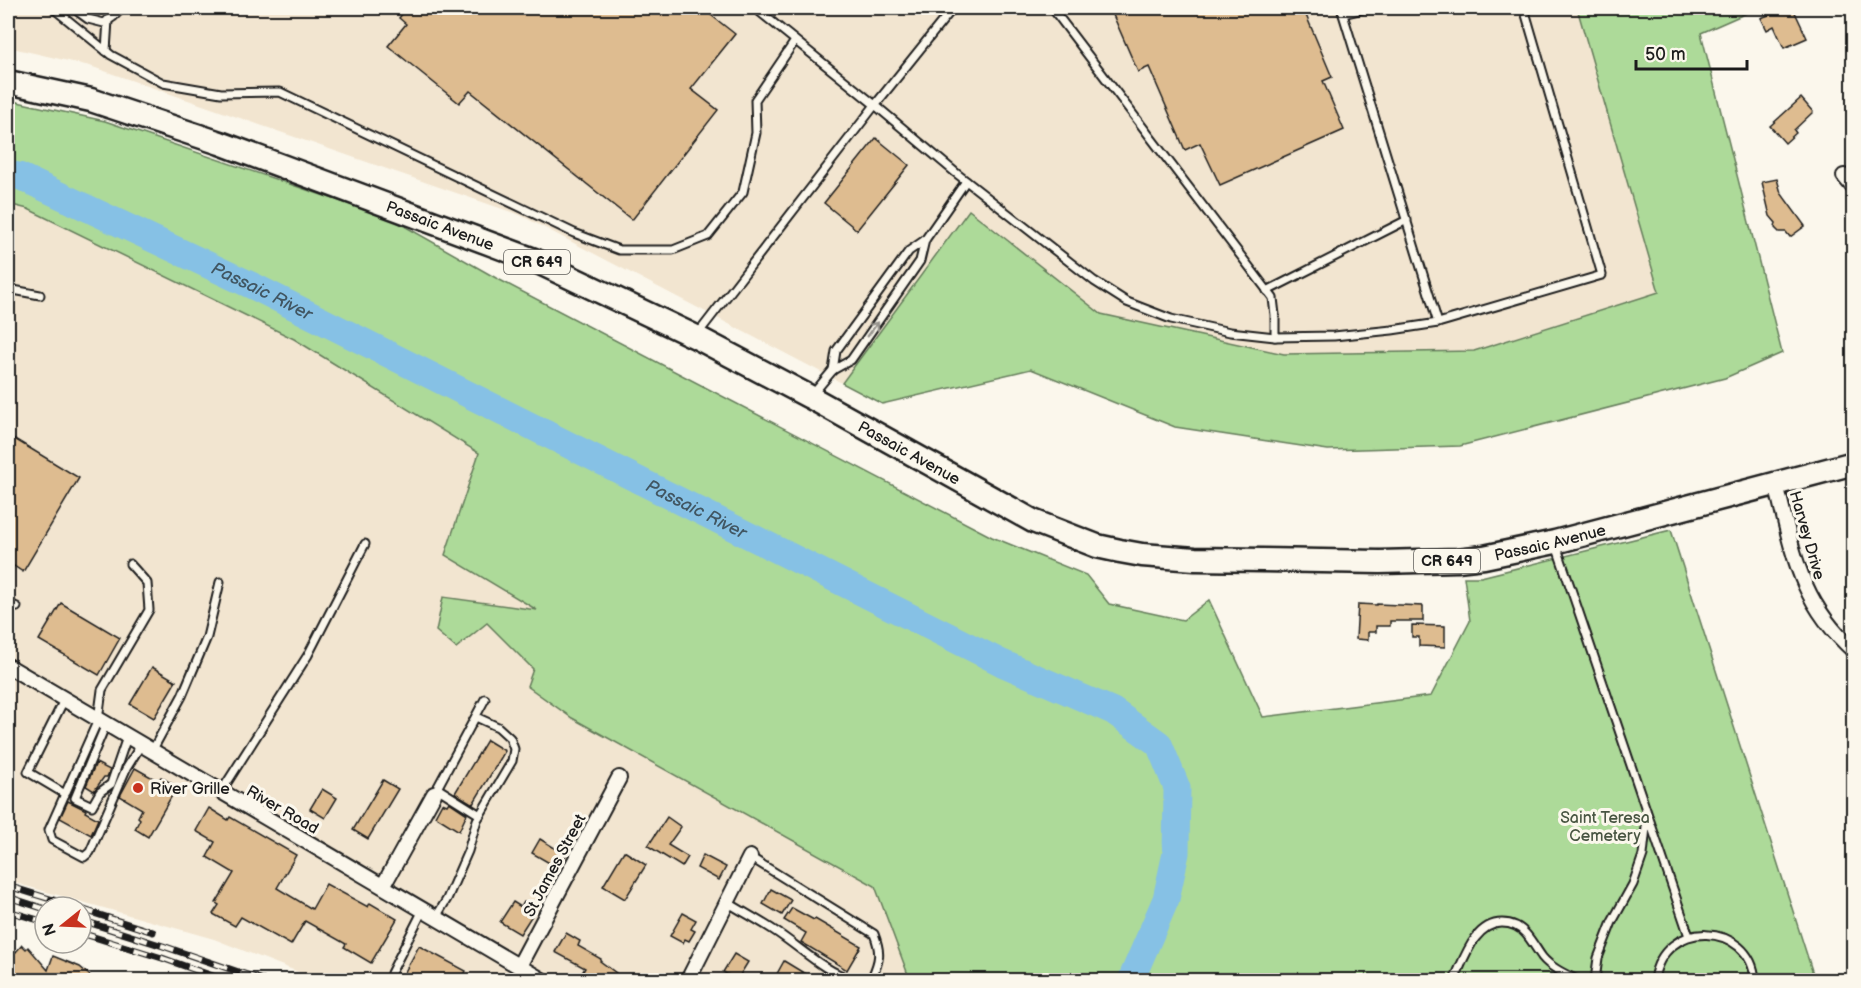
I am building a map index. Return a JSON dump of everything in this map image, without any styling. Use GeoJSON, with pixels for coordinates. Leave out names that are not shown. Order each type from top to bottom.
{"type":"FeatureCollection","features":[{"type":"Feature","properties":{"kind":"main road","name":"Passaic Avenue"},"geometry":{"type":"LineString","coordinates":[[8,82],[91,100],[145,118],[504,248],[696,337],[1033,521],[1088,542],[1120,551],[1195,559],[1430,562],[1484,557],[1555,542],[1854,463]]}},
{"type":"Feature","properties":{"kind":"street"},"geometry":{"type":"LineString","coordinates":[[1844,176],[1854,188]]}},
{"type":"Feature","properties":{"kind":"street","name":"Harvey Drive"},"geometry":{"type":"LineString","coordinates":[[1776,484],[1797,566],[1808,593],[1821,616],[1841,640],[1854,651]]}},
{"type":"Feature","properties":{"kind":"street","name":"River Road"},"geometry":{"type":"LineString","coordinates":[[8,666],[542,981]]}},
{"type":"Feature","properties":{"kind":"street","name":"St James Street"},"geometry":{"type":"LineString","coordinates":[[519,966],[619,778]]}},
{"type":"Feature","properties":{"kind":"street"},"geometry":{"type":"LineString","coordinates":[[383,886],[435,791]]}},
{"type":"Feature","properties":{"kind":"street"},"geometry":{"type":"LineString","coordinates":[[688,981],[750,857]]}},
{"type":"Feature","properties":{"kind":"lane"},"geometry":{"type":"LineString","coordinates":[[53,8],[106,51],[163,83],[221,93],[280,92],[574,233],[619,250],[673,250],[708,236],[743,192],[756,133],[755,100],[795,41]]}},
{"type":"Feature","properties":{"kind":"lane"},"geometry":{"type":"LineString","coordinates":[[73,8],[94,22],[104,23],[122,8]]}},
{"type":"Feature","properties":{"kind":"lane"},"geometry":{"type":"LineString","coordinates":[[754,8],[966,181],[1094,281],[1127,302],[1171,319],[1230,332],[1275,337],[1334,336],[1438,323],[1602,275],[1524,8]]}},
{"type":"Feature","properties":{"kind":"lane"},"geometry":{"type":"LineString","coordinates":[[696,337],[953,8]]}},
{"type":"Feature","properties":{"kind":"lane"},"geometry":{"type":"LineString","coordinates":[[1052,8],[1273,298],[1275,337]]}},
{"type":"Feature","properties":{"kind":"lane"},"geometry":{"type":"LineString","coordinates":[[1366,8],[1342,10],[1438,323]]}},
{"type":"Feature","properties":{"kind":"lane"},"geometry":{"type":"LineString","coordinates":[[106,51],[108,20]]}},
{"type":"Feature","properties":{"kind":"lane"},"geometry":{"type":"LineString","coordinates":[[833,370],[836,351],[909,251],[925,240],[966,181]]}},
{"type":"Feature","properties":{"kind":"lane"},"geometry":{"type":"LineString","coordinates":[[1267,291],[1407,220]]}},
{"type":"Feature","properties":{"kind":"lane"},"geometry":{"type":"LineString","coordinates":[[810,398],[833,370],[851,360],[921,261],[925,240]]}},
{"type":"Feature","properties":{"kind":"lane"},"geometry":{"type":"LineString","coordinates":[[8,289],[40,296]]}},
{"type":"Feature","properties":{"kind":"lane"},"geometry":{"type":"LineString","coordinates":[[1555,542],[1689,936]]}},
{"type":"Feature","properties":{"kind":"lane"},"geometry":{"type":"LineString","coordinates":[[221,792],[308,655],[364,544]]}},
{"type":"Feature","properties":{"kind":"lane"},"geometry":{"type":"LineString","coordinates":[[127,737],[111,784],[100,792],[92,806],[75,798],[102,722],[102,690],[149,610],[147,583],[130,564]]}},
{"type":"Feature","properties":{"kind":"lane"},"geometry":{"type":"LineString","coordinates":[[102,722],[49,830],[52,840],[84,857],[90,852],[126,769],[146,748],[182,696],[207,637],[220,582]]}},
{"type":"Feature","properties":{"kind":"lane"},"geometry":{"type":"LineString","coordinates":[[8,603],[17,607]]}},
{"type":"Feature","properties":{"kind":"lane"},"geometry":{"type":"LineString","coordinates":[[480,815],[435,791],[485,699]]}},
{"type":"Feature","properties":{"kind":"lane"},"geometry":{"type":"LineString","coordinates":[[64,700],[28,772],[65,794]]}},
{"type":"Feature","properties":{"kind":"lane"},"geometry":{"type":"LineString","coordinates":[[436,917],[447,899],[468,850],[477,820],[512,761],[514,749],[510,738],[498,727],[476,717]]}},
{"type":"Feature","properties":{"kind":"lane"},"geometry":{"type":"LineString","coordinates":[[1595,981],[1599,958],[1612,922],[1633,884],[1643,855],[1648,816]]}},
{"type":"Feature","properties":{"kind":"lane"},"geometry":{"type":"LineString","coordinates":[[750,857],[874,934],[879,948],[876,967],[872,977],[865,981]]}},
{"type":"Feature","properties":{"kind":"lane"},"geometry":{"type":"LineString","coordinates":[[727,902],[775,931],[839,976],[853,981]]}},
{"type":"Feature","properties":{"kind":"lane"},"geometry":{"type":"LineString","coordinates":[[391,974],[423,910]]}},
{"type":"Feature","properties":{"kind":"lane"},"geometry":{"type":"LineString","coordinates":[[1454,981],[1471,945],[1481,930],[1495,923],[1510,923],[1525,932],[1544,959],[1558,971],[1577,981]]}},
{"type":"Feature","properties":{"kind":"lane"},"geometry":{"type":"LineString","coordinates":[[1653,981],[1662,955],[1674,944],[1689,936],[1706,934],[1723,938],[1738,947],[1749,960],[1755,981]]}},
{"type":"Feature","properties":{"kind":"shaded area"},"geometry":{"type":"Polygon","coordinates":[[[8,8],[1577,8],[1659,292],[1474,351],[1284,354],[1100,314],[969,211],[842,383],[520,215],[90,66],[8,47],[8,8]]]}},
{"type":"Feature","properties":{"kind":"shaded area"},"geometry":{"type":"Polygon","coordinates":[[[8,204],[28,209],[294,339],[479,454],[973,864],[1022,980],[319,980],[214,939],[93,905],[93,895],[58,895],[8,881],[8,204]]]}},
{"type":"Feature","properties":{"kind":"green space"},"geometry":{"type":"Polygon","coordinates":[[[1577,8],[1758,8],[1701,33],[1782,353],[1725,378],[1460,446],[1328,450],[1175,427],[1031,369],[882,404],[842,383],[969,210],[1101,314],[1284,354],[1474,351],[1659,292],[1577,8]]]}},
{"type":"Feature","properties":{"kind":"green space","name":"Saint Teresa Cemetery"},"geometry":{"type":"Polygon","coordinates":[[[8,100],[105,121],[392,219],[496,278],[992,537],[1086,575],[1109,604],[1183,620],[1209,600],[1263,717],[1431,696],[1470,621],[1464,577],[1481,577],[1671,530],[1815,980],[910,980],[875,886],[572,718],[527,686],[533,669],[487,623],[456,648],[436,631],[443,597],[537,610],[445,555],[479,453],[294,339],[28,209],[8,204],[8,100]]]}},
{"type":"Feature","properties":{"kind":"building"},"geometry":{"type":"Polygon","coordinates":[[[407,8],[702,8],[735,34],[691,89],[718,110],[632,220],[470,91],[459,103],[388,46],[406,24],[399,18],[407,8]]]}},
{"type":"Feature","properties":{"kind":"building"},"geometry":{"type":"Polygon","coordinates":[[[1110,8],[1303,8],[1332,77],[1323,81],[1344,130],[1220,185],[1200,143],[1185,150],[1149,67],[1138,72],[1110,8]]]}},
{"type":"Feature","properties":{"kind":"building"},"geometry":{"type":"Polygon","coordinates":[[[1786,8],[1793,8],[1807,38],[1784,48],[1774,26],[1767,30],[1761,18],[1786,8]]]}},
{"type":"Feature","properties":{"kind":"building"},"geometry":{"type":"Polygon","coordinates":[[[1801,98],[1813,112],[1794,130],[1796,133],[1785,143],[1770,126],[1801,98]]]}},
{"type":"Feature","properties":{"kind":"building"},"geometry":{"type":"Polygon","coordinates":[[[876,138],[909,165],[857,230],[824,203],[876,138]]]}},
{"type":"Feature","properties":{"kind":"building"},"geometry":{"type":"Polygon","coordinates":[[[1777,179],[1781,193],[1805,226],[1790,237],[1786,232],[1779,232],[1775,228],[1776,223],[1770,216],[1762,182],[1777,179]]]}},
{"type":"Feature","properties":{"kind":"building"},"geometry":{"type":"Polygon","coordinates":[[[8,435],[79,478],[23,572],[8,562],[8,435]]]}},
{"type":"Feature","properties":{"kind":"building"},"geometry":{"type":"Polygon","coordinates":[[[61,603],[120,638],[99,675],[39,640],[61,603]]]}},
{"type":"Feature","properties":{"kind":"building"},"geometry":{"type":"Polygon","coordinates":[[[1358,604],[1423,606],[1423,621],[1390,621],[1390,626],[1376,626],[1376,632],[1368,632],[1368,640],[1356,639],[1358,604]]]}},
{"type":"Feature","properties":{"kind":"building"},"geometry":{"type":"Polygon","coordinates":[[[1412,625],[1445,626],[1445,647],[1419,646],[1419,637],[1412,637],[1412,625]]]}},
{"type":"Feature","properties":{"kind":"building"},"geometry":{"type":"Polygon","coordinates":[[[152,667],[176,681],[154,718],[130,704],[152,667]]]}},
{"type":"Feature","properties":{"kind":"building"},"geometry":{"type":"Polygon","coordinates":[[[487,740],[505,751],[473,804],[455,793],[487,740]]]}},
{"type":"Feature","properties":{"kind":"building"},"geometry":{"type":"Polygon","coordinates":[[[96,763],[110,770],[107,777],[104,777],[94,791],[86,786],[96,763]]]}},
{"type":"Feature","properties":{"kind":"building"},"geometry":{"type":"Polygon","coordinates":[[[135,768],[158,781],[161,777],[177,787],[148,837],[135,829],[142,809],[120,796],[135,768]]]}},
{"type":"Feature","properties":{"kind":"building"},"geometry":{"type":"Polygon","coordinates":[[[383,780],[398,789],[368,839],[353,830],[383,780]]]}},
{"type":"Feature","properties":{"kind":"building"},"geometry":{"type":"Polygon","coordinates":[[[322,789],[337,798],[325,818],[310,809],[322,789]]]}},
{"type":"Feature","properties":{"kind":"building"},"geometry":{"type":"Polygon","coordinates":[[[68,801],[98,819],[91,835],[60,818],[68,801]]]}},
{"type":"Feature","properties":{"kind":"building"},"geometry":{"type":"Polygon","coordinates":[[[449,802],[467,814],[459,831],[435,816],[442,803],[447,805],[449,802]]]}},
{"type":"Feature","properties":{"kind":"building"},"geometry":{"type":"Polygon","coordinates":[[[209,808],[228,820],[230,817],[296,855],[277,888],[312,909],[326,884],[368,907],[370,903],[397,919],[371,963],[344,947],[346,944],[305,921],[291,945],[241,917],[235,926],[213,914],[219,905],[216,903],[234,873],[207,857],[215,842],[196,831],[209,808]]]}},
{"type":"Feature","properties":{"kind":"building"},"geometry":{"type":"Polygon","coordinates":[[[667,817],[681,827],[668,845],[688,857],[682,867],[648,846],[667,817]]]}},
{"type":"Feature","properties":{"kind":"building"},"geometry":{"type":"Polygon","coordinates":[[[540,839],[566,855],[558,868],[532,853],[540,839]]]}},
{"type":"Feature","properties":{"kind":"building"},"geometry":{"type":"Polygon","coordinates":[[[624,851],[646,865],[625,899],[603,886],[624,851]]]}},
{"type":"Feature","properties":{"kind":"building"},"geometry":{"type":"Polygon","coordinates":[[[703,855],[726,867],[719,880],[697,868],[703,855]]]}},
{"type":"Feature","properties":{"kind":"building"},"geometry":{"type":"Polygon","coordinates":[[[771,889],[791,900],[782,915],[763,904],[771,889]]]}},
{"type":"Feature","properties":{"kind":"building"},"geometry":{"type":"Polygon","coordinates":[[[513,902],[521,907],[524,902],[536,909],[520,934],[500,922],[513,902]]]}},
{"type":"Feature","properties":{"kind":"building"},"geometry":{"type":"Polygon","coordinates":[[[792,908],[861,946],[847,970],[801,942],[806,933],[784,920],[792,908]]]}},
{"type":"Feature","properties":{"kind":"building"},"geometry":{"type":"Polygon","coordinates":[[[683,913],[696,920],[691,929],[695,931],[689,941],[685,939],[683,943],[670,936],[683,913]]]}},
{"type":"Feature","properties":{"kind":"building"},"geometry":{"type":"Polygon","coordinates":[[[566,933],[580,941],[578,946],[601,959],[600,961],[616,973],[612,981],[588,981],[580,976],[585,968],[555,952],[566,933]]]}},
{"type":"Feature","properties":{"kind":"building"},"geometry":{"type":"Polygon","coordinates":[[[22,945],[26,949],[28,947],[48,970],[53,956],[80,967],[96,981],[8,981],[8,961],[22,945]]]}},
{"type":"Feature","properties":{"kind":"building"},"geometry":{"type":"Polygon","coordinates":[[[419,946],[466,971],[461,981],[400,981],[419,946]]]}},
{"type":"Feature","properties":{"kind":"building"},"geometry":{"type":"Polygon","coordinates":[[[734,954],[748,962],[737,980],[723,972],[734,954]]]}},
{"type":"Feature","properties":{"kind":"building"},"geometry":{"type":"Polygon","coordinates":[[[784,961],[817,981],[773,981],[784,961]]]}},
{"type":"Feature","properties":{"kind":"waterway","name":"Passaic River"},"geometry":{"type":"LineString","coordinates":[[8,174],[19,176],[257,288],[1002,663],[1113,711],[1159,744],[1177,788],[1176,853],[1166,899],[1131,980]]}},
{"type":"Feature","properties":{"kind":"railway"},"geometry":{"type":"LineString","coordinates":[[8,886],[37,895]]}},
{"type":"Feature","properties":{"kind":"railway"},"geometry":{"type":"LineString","coordinates":[[8,897],[33,905]]}},
{"type":"Feature","properties":{"kind":"railway"},"geometry":{"type":"LineString","coordinates":[[8,911],[33,918]]}},
{"type":"Feature","properties":{"kind":"railway"},"geometry":{"type":"LineString","coordinates":[[93,913],[153,932]]}},
{"type":"Feature","properties":{"kind":"railway"},"geometry":{"type":"LineString","coordinates":[[93,924],[262,980]]}},
{"type":"Feature","properties":{"kind":"railway"},"geometry":{"type":"LineString","coordinates":[[93,937],[224,980]]}},
{"type":"Feature","properties":{"kind":"place","name":"River Grille"},"geometry":{"type":"Point","coordinates":[138,788]}}]}
